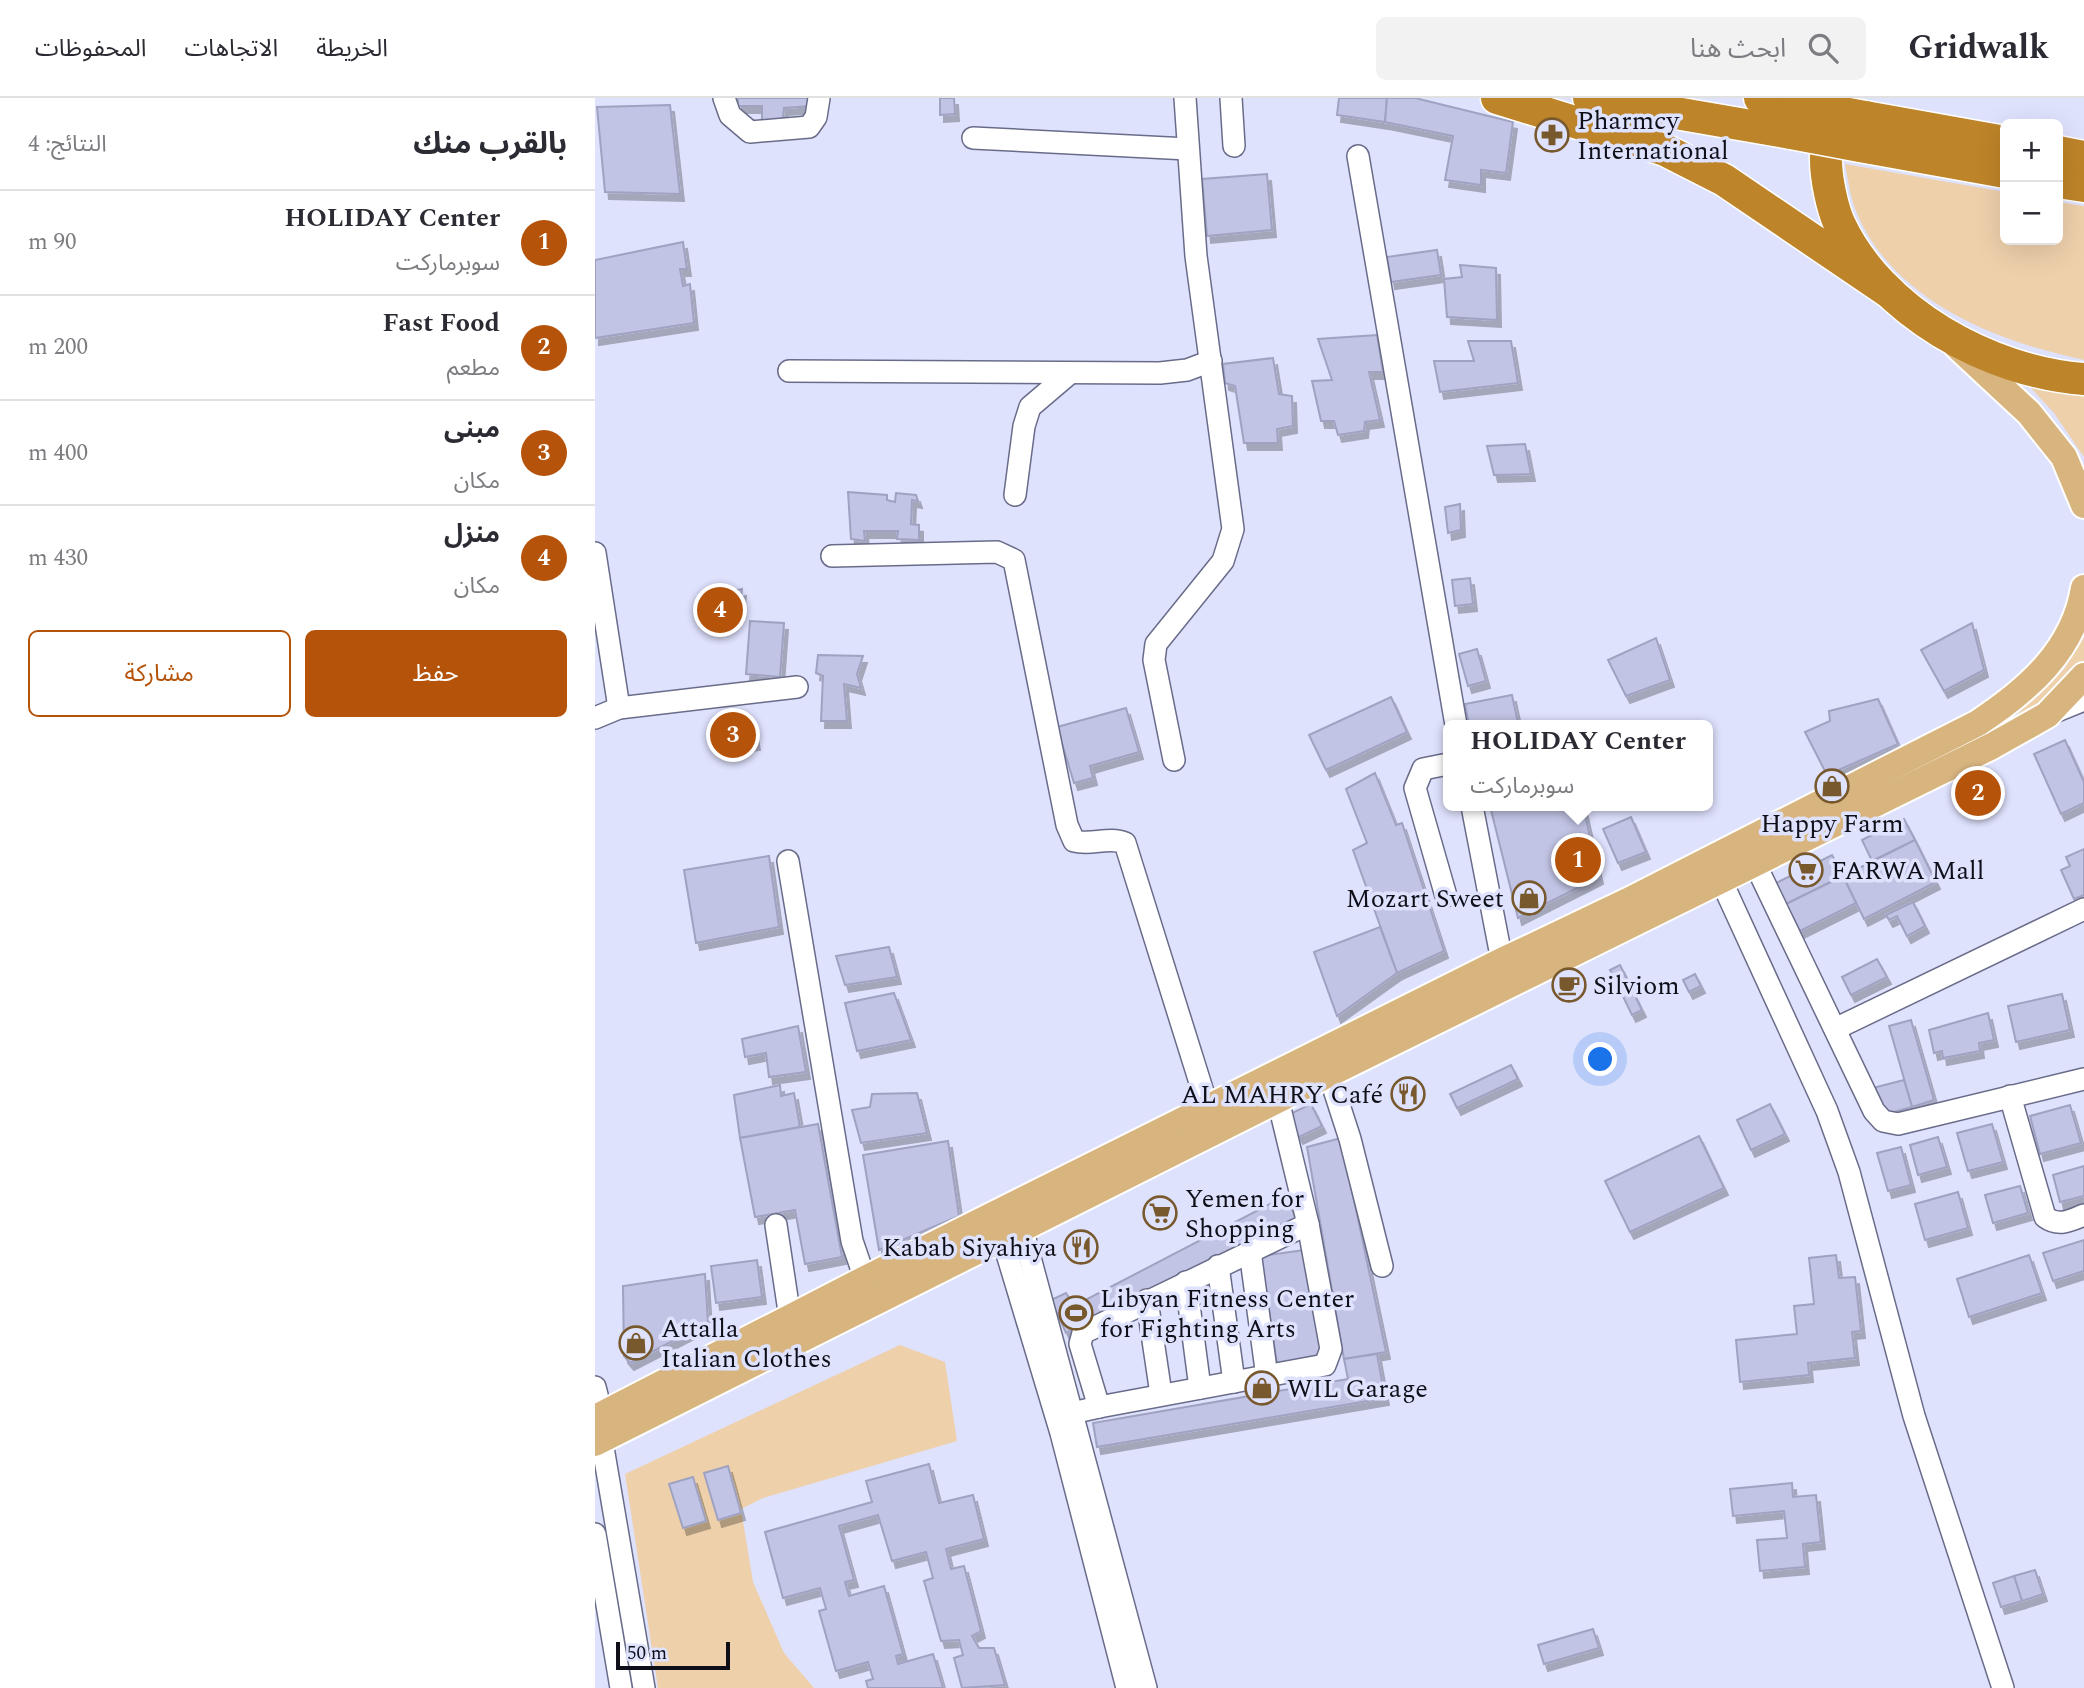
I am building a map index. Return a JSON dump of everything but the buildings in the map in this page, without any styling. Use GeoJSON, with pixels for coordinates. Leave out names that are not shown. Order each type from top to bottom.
{"type":"FeatureCollection","features":[{"type":"Feature","properties":{"kind":"highway"},"geometry":{"type":"LineString","coordinates":[[1497,98],[1677,156],[1724,180],[1938,328],[2001,363],[2057,377],[2084,379]]}},
{"type":"Feature","properties":{"kind":"highway"},"geometry":{"type":"LineString","coordinates":[[1589,98],[1793,119],[1863,131],[2000,142]]}},
{"type":"Feature","properties":{"kind":"highway"},"geometry":{"type":"LineString","coordinates":[[1760,98],[1793,119]]}},
{"type":"Feature","properties":{"kind":"highway"},"geometry":{"type":"LineString","coordinates":[[1836,98],[1826,160],[1838,221],[1857,254],[1889,292]]}},
{"type":"Feature","properties":{"kind":"highway"},"geometry":{"type":"LineString","coordinates":[[1863,131],[2000,171]]}},
{"type":"Feature","properties":{"kind":"highway"},"geometry":{"type":"LineString","coordinates":[[2063,153],[2084,157]]}},
{"type":"Feature","properties":{"kind":"highway"},"geometry":{"type":"LineString","coordinates":[[2063,183],[2084,186]]}},
{"type":"Feature","properties":{"kind":"main road"},"geometry":{"type":"LineString","coordinates":[[1938,328],[2029,413],[2064,457],[2084,505]]}},
{"type":"Feature","properties":{"kind":"main road"},"geometry":{"type":"LineString","coordinates":[[598,1426],[865,1279],[1009,1221],[1278,1100],[1750,852],[1978,723],[2021,694],[2047,667],[2069,635],[2081,606],[2084,587]]}},
{"type":"Feature","properties":{"kind":"main road"},"geometry":{"type":"LineString","coordinates":[[1750,852],[1979,752],[2047,715],[2084,676]]}},
{"type":"Feature","properties":{"kind":"main road"},"geometry":{"type":"LineString","coordinates":[[598,1426],[1009,1221],[1208,1108],[1502,961],[1716,869]]}},
{"type":"Feature","properties":{"kind":"street"},"geometry":{"type":"LineString","coordinates":[[724,98],[730,115],[750,132],[809,127],[816,117],[819,98]]}},
{"type":"Feature","properties":{"kind":"street"},"geometry":{"type":"LineString","coordinates":[[1174,760],[1154,660],[1156,644],[1223,561],[1233,529],[1196,256],[1185,98]]}},
{"type":"Feature","properties":{"kind":"street"},"geometry":{"type":"LineString","coordinates":[[1231,98],[1234,146]]}},
{"type":"Feature","properties":{"kind":"street"},"geometry":{"type":"LineString","coordinates":[[973,138],[1188,149]]}},
{"type":"Feature","properties":{"kind":"street"},"geometry":{"type":"LineString","coordinates":[[1358,156],[1455,720]]}},
{"type":"Feature","properties":{"kind":"street"},"geometry":{"type":"LineString","coordinates":[[789,371],[1160,373],[1187,370],[1211,361]]}},
{"type":"Feature","properties":{"kind":"street"},"geometry":{"type":"LineString","coordinates":[[1015,495],[1024,426],[1030,407],[1070,373]]}},
{"type":"Feature","properties":{"kind":"street"},"geometry":{"type":"LineString","coordinates":[[595,552],[619,708]]}},
{"type":"Feature","properties":{"kind":"street"},"geometry":{"type":"LineString","coordinates":[[832,556],[997,552],[1014,560],[1067,825],[1073,841],[1101,843],[1115,839],[1125,844],[1208,1108]]}},
{"type":"Feature","properties":{"kind":"street"},"geometry":{"type":"LineString","coordinates":[[595,718],[619,708],[797,687]]}},
{"type":"Feature","properties":{"kind":"street"},"geometry":{"type":"LineString","coordinates":[[2047,715],[2084,700]]}},
{"type":"Feature","properties":{"kind":"street"},"geometry":{"type":"LineString","coordinates":[[1443,765],[1423,769],[1415,788],[1446,896]]}},
{"type":"Feature","properties":{"kind":"street"},"geometry":{"type":"LineString","coordinates":[[1473,811],[1502,961]]}},
{"type":"Feature","properties":{"kind":"street"},"geometry":{"type":"LineString","coordinates":[[1750,852],[1874,1111],[1883,1121],[1898,1124],[2084,1079]]}},
{"type":"Feature","properties":{"kind":"street"},"geometry":{"type":"LineString","coordinates":[[788,861],[852,1241],[865,1279]]}},
{"type":"Feature","properties":{"kind":"street"},"geometry":{"type":"LineString","coordinates":[[1716,869],[1827,1111],[1845,1160],[1914,1416],[2003,1688]]}},
{"type":"Feature","properties":{"kind":"street"},"geometry":{"type":"LineString","coordinates":[[1835,1029],[2084,909]]}},
{"type":"Feature","properties":{"kind":"street"},"geometry":{"type":"LineString","coordinates":[[1329,1074],[1364,1191],[1382,1265]]}},
{"type":"Feature","properties":{"kind":"street"},"geometry":{"type":"LineString","coordinates":[[2010,1096],[2045,1217],[2053,1223],[2063,1223],[2084,1216]]}},
{"type":"Feature","properties":{"kind":"street"},"geometry":{"type":"LineString","coordinates":[[1070,1425],[1099,1407],[1316,1368],[1325,1365],[1330,1358],[1308,1224],[1278,1100]]}},
{"type":"Feature","properties":{"kind":"street"},"geometry":{"type":"LineString","coordinates":[[1009,1221],[1146,1688]]}},
{"type":"Feature","properties":{"kind":"street"},"geometry":{"type":"LineString","coordinates":[[1099,1407],[1080,1344],[1081,1336],[1147,1300],[1308,1224]]}},
{"type":"Feature","properties":{"kind":"street"},"geometry":{"type":"LineString","coordinates":[[776,1225],[790,1318]]}},
{"type":"Feature","properties":{"kind":"street"},"geometry":{"type":"LineString","coordinates":[[1250,1251],[1267,1377]]}},
{"type":"Feature","properties":{"kind":"street"},"geometry":{"type":"LineString","coordinates":[[1218,1266],[1234,1382]]}},
{"type":"Feature","properties":{"kind":"street"},"geometry":{"type":"LineString","coordinates":[[1186,1282],[1200,1388]]}},
{"type":"Feature","properties":{"kind":"street"},"geometry":{"type":"LineString","coordinates":[[1147,1300],[1161,1394]]}},
{"type":"Feature","properties":{"kind":"street"},"geometry":{"type":"LineString","coordinates":[[595,1387],[598,1426],[644,1688]]}},
{"type":"Feature","properties":{"kind":"street"},"geometry":{"type":"LineString","coordinates":[[1070,1425],[1127,1688]]}},
{"type":"Feature","properties":{"kind":"street"},"geometry":{"type":"LineString","coordinates":[[595,1534],[621,1688]]}},
{"type":"Feature","properties":{"kind":"shaded area"},"geometry":{"type":"Polygon","coordinates":[[[1845,164],[2000,191],[2000,245],[2063,245],[2063,203],[2084,206],[2084,360],[2050,352],[1983,328],[1921,293],[1895,270],[1873,242],[1856,211],[1845,164]]]}},
{"type":"Feature","properties":{"kind":"shaded area"},"geometry":{"type":"Polygon","coordinates":[[[2018,374],[2084,391],[2084,457],[2054,413],[2018,374]]]}},
{"type":"Feature","properties":{"kind":"shaded area"},"geometry":{"type":"Polygon","coordinates":[[[2084,637],[2084,664],[2060,690],[2003,728],[2064,669],[2084,637]]]}},
{"type":"Feature","properties":{"kind":"shaded area"},"geometry":{"type":"Polygon","coordinates":[[[900,1345],[945,1362],[957,1441],[763,1498],[741,1509],[753,1582],[784,1653],[814,1688],[658,1688],[625,1474],[900,1345]]]}},
{"type":"Feature","properties":{"kind":"place","name":"Pharmcy International"},"geometry":{"type":"Point","coordinates":[1552,135]}},
{"type":"Feature","properties":{"kind":"place","name":"منزل"},"geometry":{"type":"Point","coordinates":[720,610]}},
{"type":"Feature","properties":{"kind":"place","name":"مبنى"},"geometry":{"type":"Point","coordinates":[733,735]}},
{"type":"Feature","properties":{"kind":"place","name":"Happy Farm"},"geometry":{"type":"Point","coordinates":[1832,786]}},
{"type":"Feature","properties":{"kind":"place","name":"Fast Food"},"geometry":{"type":"Point","coordinates":[1978,793]}},
{"type":"Feature","properties":{"kind":"place","name":"HOLIDAY Center"},"geometry":{"type":"Point","coordinates":[1578,860]}},
{"type":"Feature","properties":{"kind":"place","name":"FARWA Mall"},"geometry":{"type":"Point","coordinates":[1806,870]}},
{"type":"Feature","properties":{"kind":"place","name":"Mozart Sweet"},"geometry":{"type":"Point","coordinates":[1529,898]}},
{"type":"Feature","properties":{"kind":"place","name":"Silviom"},"geometry":{"type":"Point","coordinates":[1569,985]}},
{"type":"Feature","properties":{"kind":"place","name":"AL MAHRY Café"},"geometry":{"type":"Point","coordinates":[1408,1094]}},
{"type":"Feature","properties":{"kind":"place","name":"Yemen for Shopping"},"geometry":{"type":"Point","coordinates":[1160,1213]}},
{"type":"Feature","properties":{"kind":"place","name":"Kabab Siyahiya"},"geometry":{"type":"Point","coordinates":[1081,1247]}},
{"type":"Feature","properties":{"kind":"place","name":"Libyan Fitness Center for Fighting Arts"},"geometry":{"type":"Point","coordinates":[1076,1313]}},
{"type":"Feature","properties":{"kind":"place","name":"Attalla Italian Clothes"},"geometry":{"type":"Point","coordinates":[636,1343]}},
{"type":"Feature","properties":{"kind":"place","name":"WIL Garage"},"geometry":{"type":"Point","coordinates":[1262,1388]}}]}
